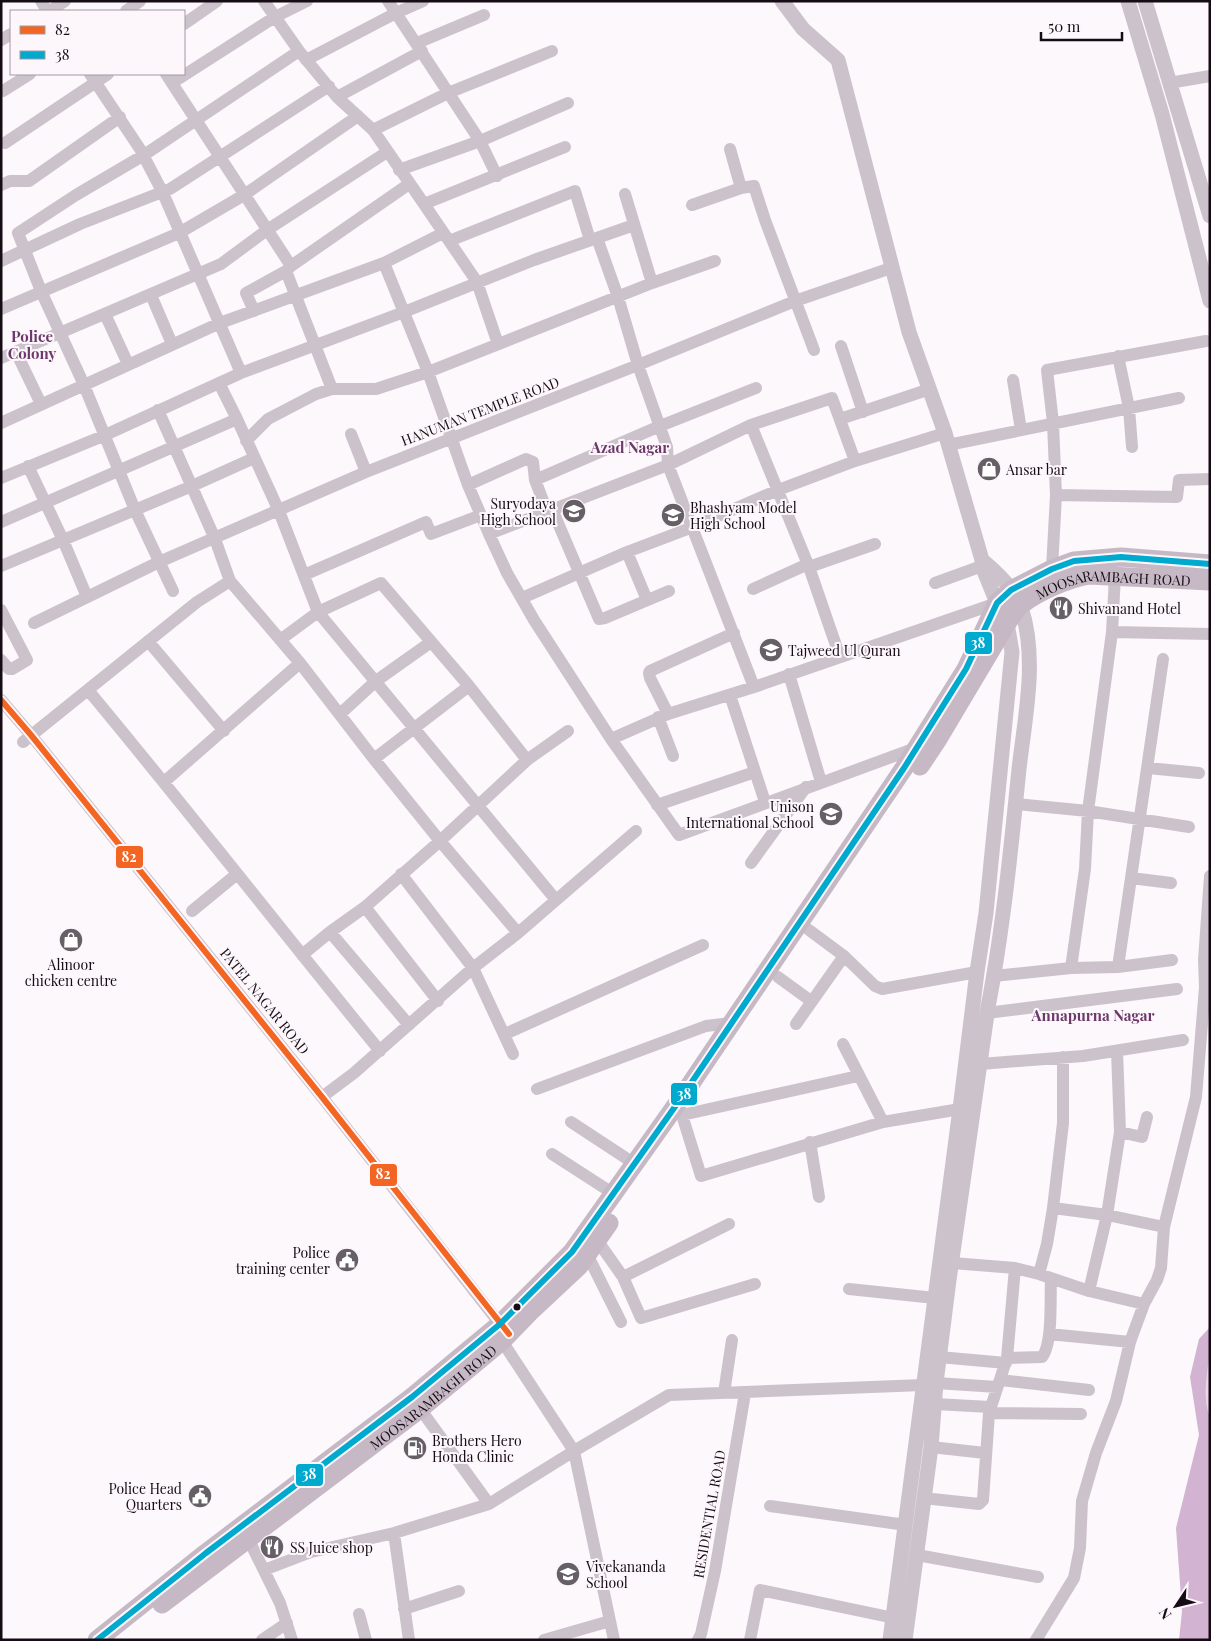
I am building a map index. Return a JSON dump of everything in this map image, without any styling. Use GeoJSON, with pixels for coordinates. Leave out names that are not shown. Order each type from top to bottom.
{"type":"FeatureCollection","features":[{"type":"Feature","properties":{"kind":"main road","name":"MOOSARAMBAGH ROAD"},"geometry":{"type":"LineString","coordinates":[[97,1640],[245,1533],[416,1403],[532,1310],[579,1266],[778,977],[829,898],[938,739],[1007,623],[1016,598],[1052,569],[1074,561],[1121,557],[1210,564]]}},
{"type":"Feature","properties":{"kind":"main road","name":"MOOSARAMBAGH ROAD"},"geometry":{"type":"LineString","coordinates":[[504,1333],[572,1252],[731,1024],[916,748],[966,668],[996,603],[1089,575],[1210,581]]}},
{"type":"Feature","properties":{"kind":"main road","name":"MOOSARAMBAGH ROAD"},"geometry":{"type":"LineString","coordinates":[[115,1640],[245,1533]]}},
{"type":"Feature","properties":{"kind":"street"},"geometry":{"type":"LineString","coordinates":[[50,10],[65,1]]}},
{"type":"Feature","properties":{"kind":"street"},"geometry":{"type":"LineString","coordinates":[[126,10],[140,1]]}},
{"type":"Feature","properties":{"kind":"street"},"geometry":{"type":"LineString","coordinates":[[185,23],[217,1]]}},
{"type":"Feature","properties":{"kind":"street"},"geometry":{"type":"LineString","coordinates":[[264,1],[303,55],[337,96],[373,130],[424,204],[477,282],[498,344]]}},
{"type":"Feature","properties":{"kind":"street"},"geometry":{"type":"LineString","coordinates":[[185,69],[275,17],[307,1]]}},
{"type":"Feature","properties":{"kind":"street"},"geometry":{"type":"LineString","coordinates":[[388,1],[480,141],[497,176]]}},
{"type":"Feature","properties":{"kind":"street"},"geometry":{"type":"LineString","coordinates":[[173,592],[118,471],[84,385],[41,291],[18,233],[76,195],[144,155],[195,120],[303,55],[423,1]]}},
{"type":"Feature","properties":{"kind":"street"},"geometry":{"type":"LineString","coordinates":[[782,1],[803,29],[838,60],[909,332],[946,439],[982,563],[996,603],[1007,623],[1012,652],[986,913],[935,1298],[930,1384],[906,1525],[890,1640]]}},
{"type":"Feature","properties":{"kind":"street"},"geometry":{"type":"LineString","coordinates":[[1128,1],[1162,114],[1210,301]]}},
{"type":"Feature","properties":{"kind":"street"},"geometry":{"type":"LineString","coordinates":[[1145,1],[1210,216]]}},
{"type":"Feature","properties":{"kind":"street"},"geometry":{"type":"LineString","coordinates":[[337,96],[420,47],[484,15]]}},
{"type":"Feature","properties":{"kind":"street"},"geometry":{"type":"LineString","coordinates":[[373,130],[448,93],[552,51]]}},
{"type":"Feature","properties":{"kind":"street"},"geometry":{"type":"LineString","coordinates":[[3,91],[28,75]]}},
{"type":"Feature","properties":{"kind":"street"},"geometry":{"type":"LineString","coordinates":[[1169,83],[1210,76]]}},
{"type":"Feature","properties":{"kind":"street"},"geometry":{"type":"LineString","coordinates":[[5,143],[93,78],[144,155],[163,193],[241,373]]}},
{"type":"Feature","properties":{"kind":"street"},"geometry":{"type":"LineString","coordinates":[[169,78],[267,230],[289,269],[296,295],[332,389]]}},
{"type":"Feature","properties":{"kind":"street"},"geometry":{"type":"LineString","coordinates":[[1,260],[80,224],[163,193],[329,86]]}},
{"type":"Feature","properties":{"kind":"street"},"geometry":{"type":"LineString","coordinates":[[399,170],[480,141],[568,102]]}},
{"type":"Feature","properties":{"kind":"street"},"geometry":{"type":"LineString","coordinates":[[1,309],[179,233],[244,195],[358,116]]}},
{"type":"Feature","properties":{"kind":"street"},"geometry":{"type":"LineString","coordinates":[[1,185],[10,181],[29,181],[120,117]]}},
{"type":"Feature","properties":{"kind":"street"},"geometry":{"type":"LineString","coordinates":[[424,204],[565,147]]}},
{"type":"Feature","properties":{"kind":"street"},"geometry":{"type":"LineString","coordinates":[[730,149],[742,188]]}},
{"type":"Feature","properties":{"kind":"street"},"geometry":{"type":"LineString","coordinates":[[1,358],[221,264],[267,230],[387,152]]}},
{"type":"Feature","properties":{"kind":"street"},"geometry":{"type":"LineString","coordinates":[[254,311],[246,293],[289,269],[409,184]]}},
{"type":"Feature","properties":{"kind":"street"},"geometry":{"type":"LineString","coordinates":[[692,205],[742,188],[754,186],[814,350]]}},
{"type":"Feature","properties":{"kind":"street"},"geometry":{"type":"LineString","coordinates":[[1,422],[220,323],[384,263],[446,237],[575,191],[618,297],[638,365],[667,447],[668,465],[754,687]]}},
{"type":"Feature","properties":{"kind":"street"},"geometry":{"type":"LineString","coordinates":[[625,194],[652,284]]}},
{"type":"Feature","properties":{"kind":"street"},"geometry":{"type":"LineString","coordinates":[[1,478],[103,436],[241,373],[314,344],[404,312],[477,282],[634,225]]}},
{"type":"Feature","properties":{"kind":"street"},"geometry":{"type":"LineString","coordinates":[[246,441],[268,419],[316,394],[332,389],[347,395],[376,389],[428,372],[715,261]]}},
{"type":"Feature","properties":{"kind":"street"},"geometry":{"type":"LineString","coordinates":[[384,263],[428,372],[468,485],[489,534],[522,598],[611,739],[679,835],[916,748]]}},
{"type":"Feature","properties":{"kind":"street","name":"HANUMAN TEMPLE ROAD"},"geometry":{"type":"LineString","coordinates":[[34,623],[159,562],[366,472],[795,301],[891,268]]}},
{"type":"Feature","properties":{"kind":"street"},"geometry":{"type":"LineString","coordinates":[[151,295],[172,344]]}},
{"type":"Feature","properties":{"kind":"street"},"geometry":{"type":"LineString","coordinates":[[105,314],[128,364]]}},
{"type":"Feature","properties":{"kind":"street"},"geometry":{"type":"LineString","coordinates":[[1052,569],[1056,495],[1053,423],[1047,370],[1206,341]]}},
{"type":"Feature","properties":{"kind":"street"},"geometry":{"type":"LineString","coordinates":[[841,346],[863,412]]}},
{"type":"Feature","properties":{"kind":"street"},"geometry":{"type":"LineString","coordinates":[[16,352],[40,404]]}},
{"type":"Feature","properties":{"kind":"street"},"geometry":{"type":"LineString","coordinates":[[1118,356],[1129,408],[1132,447]]}},
{"type":"Feature","properties":{"kind":"street"},"geometry":{"type":"LineString","coordinates":[[1013,380],[1021,430]]}},
{"type":"Feature","properties":{"kind":"street"},"geometry":{"type":"LineString","coordinates":[[219,383],[238,419],[246,441],[279,511],[318,612],[556,900]]}},
{"type":"Feature","properties":{"kind":"street"},"geometry":{"type":"LineString","coordinates":[[535,480],[660,426],[756,388]]}},
{"type":"Feature","properties":{"kind":"street"},"geometry":{"type":"LineString","coordinates":[[840,419],[930,389]]}},
{"type":"Feature","properties":{"kind":"street"},"geometry":{"type":"LineString","coordinates":[[489,534],[668,465],[751,425],[832,398],[855,462]]}},
{"type":"Feature","properties":{"kind":"street"},"geometry":{"type":"LineString","coordinates":[[522,598],[778,490],[855,462],[946,439],[1021,430],[1180,398]]}},
{"type":"Feature","properties":{"kind":"street"},"geometry":{"type":"LineString","coordinates":[[158,410],[215,539],[230,582],[300,664],[374,760],[518,933]]}},
{"type":"Feature","properties":{"kind":"street"},"geometry":{"type":"LineString","coordinates":[[1,522],[238,419]]}},
{"type":"Feature","properties":{"kind":"street"},"geometry":{"type":"LineString","coordinates":[[751,425],[808,565],[840,657]]}},
{"type":"Feature","properties":{"kind":"street"},"geometry":{"type":"LineString","coordinates":[[352,434],[366,472]]}},
{"type":"Feature","properties":{"kind":"street"},"geometry":{"type":"LineString","coordinates":[[1,566],[254,458]]}},
{"type":"Feature","properties":{"kind":"street"},"geometry":{"type":"LineString","coordinates":[[468,485],[526,459],[533,462],[535,480],[580,572],[599,619],[668,591]]}},
{"type":"Feature","properties":{"kind":"street"},"geometry":{"type":"LineString","coordinates":[[28,466],[64,540],[87,597]]}},
{"type":"Feature","properties":{"kind":"street"},"geometry":{"type":"LineString","coordinates":[[1056,495],[1177,496],[1179,480],[1210,479]]}},
{"type":"Feature","properties":{"kind":"street"},"geometry":{"type":"LineString","coordinates":[[304,575],[426,522],[431,534],[481,515]]}},
{"type":"Feature","properties":{"kind":"street"},"geometry":{"type":"LineString","coordinates":[[753,589],[808,565],[875,544]]}},
{"type":"Feature","properties":{"kind":"street"},"geometry":{"type":"LineString","coordinates":[[628,552],[647,600]]}},
{"type":"Feature","properties":{"kind":"street"},"geometry":{"type":"LineString","coordinates":[[935,583],[982,563]]}},
{"type":"Feature","properties":{"kind":"street"},"geometry":{"type":"LineString","coordinates":[[905,1640],[931,1447],[935,1404],[930,1384],[939,1357],[987,1012],[994,976],[1016,804],[1030,670],[1028,639],[1016,598],[982,563]]}},
{"type":"Feature","properties":{"kind":"street"},"geometry":{"type":"LineString","coordinates":[[1072,968],[1085,869],[1088,811],[1112,632],[1115,576]]}},
{"type":"Feature","properties":{"kind":"street"},"geometry":{"type":"LineString","coordinates":[[27,738],[197,602],[230,582]]}},
{"type":"Feature","properties":{"kind":"street"},"geometry":{"type":"LineString","coordinates":[[280,640],[318,612],[380,583],[469,686],[527,760]]}},
{"type":"Feature","properties":{"kind":"street"},"geometry":{"type":"LineString","coordinates":[[611,739],[663,716],[754,687],[996,603]]}},
{"type":"Feature","properties":{"kind":"street"},"geometry":{"type":"LineString","coordinates":[[1,610],[26,657],[24,662],[12,669],[9,669],[1,660]]}},
{"type":"Feature","properties":{"kind":"street"},"geometry":{"type":"LineString","coordinates":[[1112,632],[1210,634]]}},
{"type":"Feature","properties":{"kind":"street"},"geometry":{"type":"LineString","coordinates":[[673,756],[663,716],[649,673],[734,633]]}},
{"type":"Feature","properties":{"kind":"street"},"geometry":{"type":"LineString","coordinates":[[148,641],[224,731]]}},
{"type":"Feature","properties":{"kind":"street"},"geometry":{"type":"LineString","coordinates":[[340,714],[376,681],[431,642]]}},
{"type":"Feature","properties":{"kind":"street"},"geometry":{"type":"LineString","coordinates":[[1118,967],[1163,659]]}},
{"type":"Feature","properties":{"kind":"street"},"geometry":{"type":"LineString","coordinates":[[164,782],[300,664]]}},
{"type":"Feature","properties":{"kind":"street"},"geometry":{"type":"LineString","coordinates":[[789,674],[821,782]]}},
{"type":"Feature","properties":{"kind":"street"},"geometry":{"type":"LineString","coordinates":[[374,760],[469,686]]}},
{"type":"Feature","properties":{"kind":"street"},"geometry":{"type":"LineString","coordinates":[[88,690],[380,1051]]}},
{"type":"Feature","properties":{"kind":"street"},"geometry":{"type":"LineString","coordinates":[[730,695],[765,802]]}},
{"type":"Feature","properties":{"kind":"street","name":"PATEL NAGAR ROAD"},"geometry":{"type":"LineString","coordinates":[[1,700],[27,738],[322,1097],[504,1333],[574,1451]]}},
{"type":"Feature","properties":{"kind":"street"},"geometry":{"type":"LineString","coordinates":[[302,955],[365,907],[440,841],[527,760],[568,731]]}},
{"type":"Feature","properties":{"kind":"street"},"geometry":{"type":"LineString","coordinates":[[1148,768],[1198,773]]}},
{"type":"Feature","properties":{"kind":"street"},"geometry":{"type":"LineString","coordinates":[[657,805],[755,772]]}},
{"type":"Feature","properties":{"kind":"street"},"geometry":{"type":"LineString","coordinates":[[751,863],[806,787]]}},
{"type":"Feature","properties":{"kind":"street"},"geometry":{"type":"LineString","coordinates":[[1016,804],[1088,811],[1189,827]]}},
{"type":"Feature","properties":{"kind":"street"},"geometry":{"type":"LineString","coordinates":[[322,1097],[380,1051],[473,968],[518,933],[636,831]]}},
{"type":"Feature","properties":{"kind":"street"},"geometry":{"type":"LineString","coordinates":[[192,911],[237,874]]}},
{"type":"Feature","properties":{"kind":"street"},"geometry":{"type":"LineString","coordinates":[[401,874],[473,968],[513,1054]]}},
{"type":"Feature","properties":{"kind":"street"},"geometry":{"type":"LineString","coordinates":[[1036,1640],[1074,1578],[1080,1548],[1082,1501],[1096,1453],[1116,1401],[1130,1342],[1144,1304],[1157,1280],[1161,1268],[1164,1227],[1196,1097],[1205,987],[1204,960],[1210,876]]}},
{"type":"Feature","properties":{"kind":"street"},"geometry":{"type":"LineString","coordinates":[[1131,878],[1171,883]]}},
{"type":"Feature","properties":{"kind":"street"},"geometry":{"type":"LineString","coordinates":[[365,907],[438,1001]]}},
{"type":"Feature","properties":{"kind":"street"},"geometry":{"type":"LineString","coordinates":[[809,930],[844,956],[875,986],[882,990],[977,972]]}},
{"type":"Feature","properties":{"kind":"street"},"geometry":{"type":"LineString","coordinates":[[330,932],[409,1025]]}},
{"type":"Feature","properties":{"kind":"street"},"geometry":{"type":"LineString","coordinates":[[505,1034],[703,945]]}},
{"type":"Feature","properties":{"kind":"street"},"geometry":{"type":"LineString","coordinates":[[796,1024],[844,956]]}},
{"type":"Feature","properties":{"kind":"street"},"geometry":{"type":"LineString","coordinates":[[994,976],[1072,968],[1118,967],[1172,960]]}},
{"type":"Feature","properties":{"kind":"street"},"geometry":{"type":"LineString","coordinates":[[778,977],[811,1001]]}},
{"type":"Feature","properties":{"kind":"street"},"geometry":{"type":"LineString","coordinates":[[987,1012],[1177,989]]}},
{"type":"Feature","properties":{"kind":"street"},"geometry":{"type":"LineString","coordinates":[[537,1089],[706,1026],[731,1024]]}},
{"type":"Feature","properties":{"kind":"street"},"geometry":{"type":"LineString","coordinates":[[980,1064],[1117,1051],[1182,1040]]}},
{"type":"Feature","properties":{"kind":"street"},"geometry":{"type":"LineString","coordinates":[[843,1044],[883,1122]]}},
{"type":"Feature","properties":{"kind":"street"},"geometry":{"type":"LineString","coordinates":[[1090,1291],[1107,1215],[1120,1132],[1117,1051]]}},
{"type":"Feature","properties":{"kind":"street"},"geometry":{"type":"LineString","coordinates":[[939,1357],[1007,1360],[1042,1357],[1045,1353],[1049,1334],[1045,1277],[1047,1244],[1063,1123],[1064,1057]]}},
{"type":"Feature","properties":{"kind":"street"},"geometry":{"type":"LineString","coordinates":[[858,1076],[682,1115],[701,1176],[810,1142],[883,1122],[960,1109]]}},
{"type":"Feature","properties":{"kind":"street"},"geometry":{"type":"LineString","coordinates":[[1120,1132],[1142,1137],[1147,1117]]}},
{"type":"Feature","properties":{"kind":"street"},"geometry":{"type":"LineString","coordinates":[[571,1122],[635,1164]]}},
{"type":"Feature","properties":{"kind":"street"},"geometry":{"type":"LineString","coordinates":[[810,1142],[819,1197]]}},
{"type":"Feature","properties":{"kind":"street"},"geometry":{"type":"LineString","coordinates":[[552,1154],[614,1194]]}},
{"type":"Feature","properties":{"kind":"street"},"geometry":{"type":"LineString","coordinates":[[1053,1208],[1107,1215],[1164,1227]]}},
{"type":"Feature","properties":{"kind":"street"},"geometry":{"type":"LineString","coordinates":[[623,1277],[729,1224]]}},
{"type":"Feature","properties":{"kind":"street"},"geometry":{"type":"LineString","coordinates":[[592,1247],[623,1277],[641,1318],[755,1284]]}},
{"type":"Feature","properties":{"kind":"street"},"geometry":{"type":"LineString","coordinates":[[592,1247],[621,1322]]}},
{"type":"Feature","properties":{"kind":"street"},"geometry":{"type":"LineString","coordinates":[[952,1263],[1015,1268],[1090,1291],[1144,1304]]}},
{"type":"Feature","properties":{"kind":"street"},"geometry":{"type":"LineString","coordinates":[[923,1498],[982,1503],[989,1410],[1007,1360],[1015,1268]]}},
{"type":"Feature","properties":{"kind":"street"},"geometry":{"type":"LineString","coordinates":[[849,1289],[935,1298]]}},
{"type":"Feature","properties":{"kind":"street"},"geometry":{"type":"LineString","coordinates":[[1049,1334],[1130,1342]]}},
{"type":"Feature","properties":{"kind":"street"},"geometry":{"type":"LineString","coordinates":[[724,1393],[732,1340]]}},
{"type":"Feature","properties":{"kind":"street"},"geometry":{"type":"LineString","coordinates":[[264,1570],[311,1552],[394,1533],[490,1504],[574,1451],[670,1395],[930,1384],[998,1384],[1089,1390]]}},
{"type":"Feature","properties":{"kind":"street","name":"RESIDENTIAL ROAD"},"geometry":{"type":"LineString","coordinates":[[698,1640],[701,1634],[714,1571],[745,1393]]}},
{"type":"Feature","properties":{"kind":"street"},"geometry":{"type":"LineString","coordinates":[[416,1403],[490,1504]]}},
{"type":"Feature","properties":{"kind":"street"},"geometry":{"type":"LineString","coordinates":[[935,1404],[989,1410],[1081,1414]]}},
{"type":"Feature","properties":{"kind":"street"},"geometry":{"type":"LineString","coordinates":[[931,1447],[985,1453]]}},
{"type":"Feature","properties":{"kind":"street"},"geometry":{"type":"LineString","coordinates":[[574,1451],[614,1640]]}},
{"type":"Feature","properties":{"kind":"street"},"geometry":{"type":"LineString","coordinates":[[770,1506],[906,1525]]}},
{"type":"Feature","properties":{"kind":"street"},"geometry":{"type":"LineString","coordinates":[[245,1533],[280,1603],[292,1640]]}},
{"type":"Feature","properties":{"kind":"street"},"geometry":{"type":"LineString","coordinates":[[394,1533],[409,1640]]}},
{"type":"Feature","properties":{"kind":"street"},"geometry":{"type":"LineString","coordinates":[[917,1554],[1038,1577]]}},
{"type":"Feature","properties":{"kind":"street"},"geometry":{"type":"LineString","coordinates":[[750,1640],[760,1590],[894,1618]]}},
{"type":"Feature","properties":{"kind":"street"},"geometry":{"type":"LineString","coordinates":[[404,1609],[459,1591]]}},
{"type":"Feature","properties":{"kind":"street"},"geometry":{"type":"LineString","coordinates":[[358,1614],[366,1640]]}},
{"type":"Feature","properties":{"kind":"street"},"geometry":{"type":"LineString","coordinates":[[544,1640],[610,1622]]}},
{"type":"Feature","properties":{"kind":"street"},"geometry":{"type":"LineString","coordinates":[[262,1640],[287,1623]]}},
{"type":"Feature","properties":{"kind":"shaded area"},"geometry":{"type":"Polygon","coordinates":[[[1210,1327],[1206,1401],[1210,1418],[1210,1640],[1179,1640],[1182,1611],[1176,1528],[1199,1435],[1190,1377],[1199,1339],[1210,1327]]]}},
{"type":"Feature","properties":{"kind":"shaded area"},"geometry":{"type":"Polygon","coordinates":[[[1210,1350],[1210,1418],[1205,1393],[1210,1350]]]}},
{"type":"Feature","properties":{"kind":"transit line","name":"38"},"geometry":{"type":"LineString","coordinates":[[97,1640],[206,1553],[412,1397],[500,1324],[572,1252],[679,1101],[904,768],[966,669],[997,603],[1011,590],[1052,569],[1074,561],[1121,557],[1210,564]]}},
{"type":"Feature","properties":{"kind":"transit line","name":"82"},"geometry":{"type":"LineString","coordinates":[[1,700],[322,1097],[509,1334]]}},
{"type":"Feature","properties":{"kind":"place","name":"Ansar bar"},"geometry":{"type":"Point","coordinates":[989,469]}},
{"type":"Feature","properties":{"kind":"place","name":"Suryodaya High School"},"geometry":{"type":"Point","coordinates":[574,511]}},
{"type":"Feature","properties":{"kind":"place","name":"Bhashyam Model High School"},"geometry":{"type":"Point","coordinates":[673,515]}},
{"type":"Feature","properties":{"kind":"place","name":"Shivanand Hotel"},"geometry":{"type":"Point","coordinates":[1061,608]}},
{"type":"Feature","properties":{"kind":"place","name":"Tajweed Ul Quran"},"geometry":{"type":"Point","coordinates":[771,650]}},
{"type":"Feature","properties":{"kind":"place","name":"Unison International School"},"geometry":{"type":"Point","coordinates":[831,814]}},
{"type":"Feature","properties":{"kind":"place","name":"Alinoor chicken centre"},"geometry":{"type":"Point","coordinates":[71,940]}},
{"type":"Feature","properties":{"kind":"place","name":"Police training center"},"geometry":{"type":"Point","coordinates":[347,1260]}},
{"type":"Feature","properties":{"kind":"place","name":"Brothers Hero Honda Clinic"},"geometry":{"type":"Point","coordinates":[415,1448]}},
{"type":"Feature","properties":{"kind":"place","name":"Police Head Quarters"},"geometry":{"type":"Point","coordinates":[200,1496]}},
{"type":"Feature","properties":{"kind":"place","name":"SS Juice shop"},"geometry":{"type":"Point","coordinates":[272,1547]}},
{"type":"Feature","properties":{"kind":"place","name":"Vivekananda School"},"geometry":{"type":"Point","coordinates":[568,1574]}},
{"type":"Feature","properties":{"kind":"district","name":"Police Colony"},"geometry":{"type":"Point","coordinates":[32,344]}},
{"type":"Feature","properties":{"kind":"district","name":"Azad Nagar"},"geometry":{"type":"Point","coordinates":[630,447]}},
{"type":"Feature","properties":{"kind":"district","name":"Annapurna Nagar"},"geometry":{"type":"Point","coordinates":[1093,1015]}}]}
